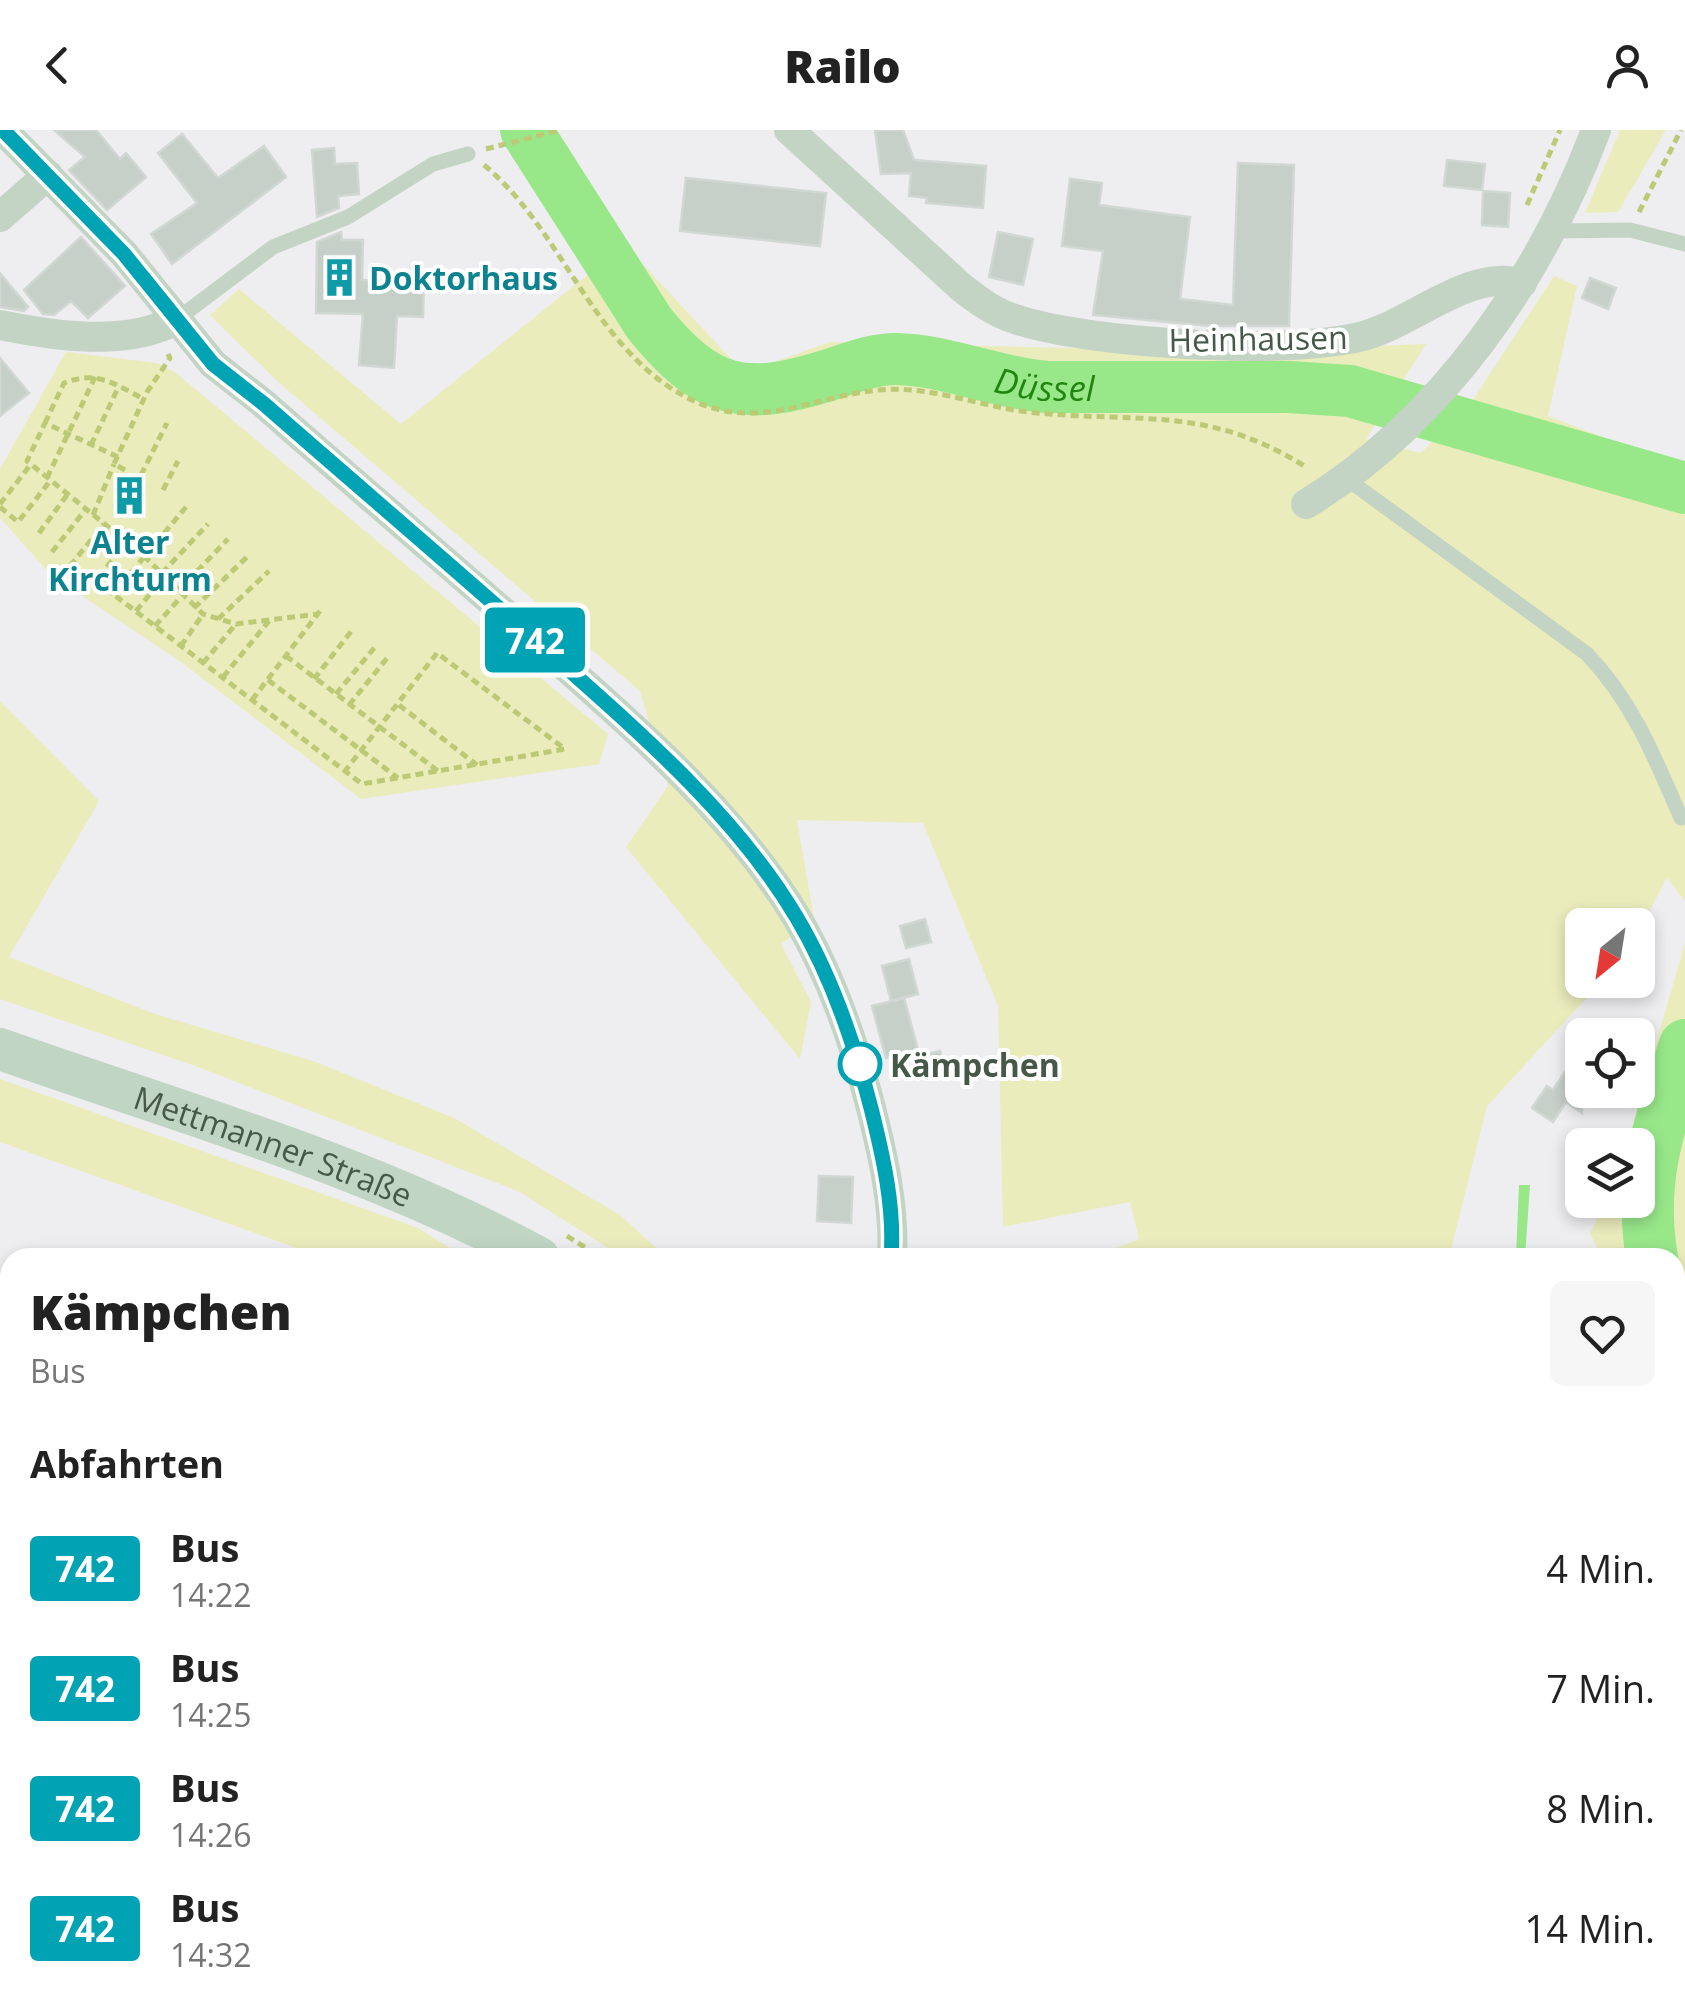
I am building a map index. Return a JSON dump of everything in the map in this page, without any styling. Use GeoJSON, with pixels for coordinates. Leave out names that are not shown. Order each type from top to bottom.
{"type":"FeatureCollection","features":[{"type":"Feature","properties":{"kind":"main road","name":"Mettmanner Straße"},"geometry":{"type":"LineString","coordinates":[[0,1049],[342,1167],[423,1200],[519,1248]]}},
{"type":"Feature","properties":{"kind":"street"},"geometry":{"type":"LineString","coordinates":[[2,130],[124,254],[213,364],[264,404],[629,723],[752,854],[796,917],[829,979],[860,1065],[880,1143],[892,1248]]}},
{"type":"Feature","properties":{"kind":"street","name":"Heinhausen"},"geometry":{"type":"LineString","coordinates":[[789,130],[962,288],[1002,314],[1052,328],[1136,340],[1328,342],[1392,326],[1496,276],[1522,283]]}},
{"type":"Feature","properties":{"kind":"street"},"geometry":{"type":"LineString","coordinates":[[1306,504],[1340,483],[1390,441],[1437,392],[1522,283],[1555,231],[1596,130]]}},
{"type":"Feature","properties":{"kind":"street"},"geometry":{"type":"LineString","coordinates":[[0,217],[48,175]]}},
{"type":"Feature","properties":{"kind":"street"},"geometry":{"type":"LineString","coordinates":[[0,325],[30,331],[134,336],[176,320]]}},
{"type":"Feature","properties":{"kind":"lane"},"geometry":{"type":"LineString","coordinates":[[176,320],[273,247],[348,217],[433,164],[468,154]]}},
{"type":"Feature","properties":{"kind":"lane"},"geometry":{"type":"LineString","coordinates":[[1555,231],[1630,230],[1685,244]]}},
{"type":"Feature","properties":{"kind":"lane"},"geometry":{"type":"LineString","coordinates":[[1340,483],[1598,665],[1636,718],[1681,818]]}},
{"type":"Feature","properties":{"kind":"path"},"geometry":{"type":"LineString","coordinates":[[489,148],[560,130]]}},
{"type":"Feature","properties":{"kind":"path"},"geometry":{"type":"LineString","coordinates":[[1630,230],[1681,130]]}},
{"type":"Feature","properties":{"kind":"path"},"geometry":{"type":"LineString","coordinates":[[468,154],[510,188],[626,349],[668,386],[707,406],[754,415],[876,390],[902,389],[1032,412],[1168,418],[1246,434],[1340,483]]}},
{"type":"Feature","properties":{"kind":"path"},"geometry":{"type":"LineString","coordinates":[[93,515],[144,399],[170,358]]}},
{"type":"Feature","properties":{"kind":"path"},"geometry":{"type":"LineString","coordinates":[[144,399],[96,375],[64,382],[26,460],[144,556],[203,614],[236,624],[318,614]]}},
{"type":"Feature","properties":{"kind":"path"},"geometry":{"type":"LineString","coordinates":[[30,464],[0,506],[18,522],[48,480],[96,375]]}},
{"type":"Feature","properties":{"kind":"path"},"geometry":{"type":"LineString","coordinates":[[91,445],[120,386]]}},
{"type":"Feature","properties":{"kind":"path"},"geometry":{"type":"LineString","coordinates":[[141,475],[167,422]]}},
{"type":"Feature","properties":{"kind":"path"},"geometry":{"type":"LineString","coordinates":[[44,423],[91,445],[125,470]]}},
{"type":"Feature","properties":{"kind":"path"},"geometry":{"type":"LineString","coordinates":[[163,490],[178,461]]}},
{"type":"Feature","properties":{"kind":"path"},"geometry":{"type":"LineString","coordinates":[[39,532],[68,495]]}},
{"type":"Feature","properties":{"kind":"path"},"geometry":{"type":"LineString","coordinates":[[113,594],[186,507]]}},
{"type":"Feature","properties":{"kind":"path"},"geometry":{"type":"LineString","coordinates":[[52,552],[86,509]]}},
{"type":"Feature","properties":{"kind":"path"},"geometry":{"type":"LineString","coordinates":[[70,566],[104,524]]}},
{"type":"Feature","properties":{"kind":"path"},"geometry":{"type":"LineString","coordinates":[[136,611],[208,524]]}},
{"type":"Feature","properties":{"kind":"path"},"geometry":{"type":"LineString","coordinates":[[156,626],[228,539]]}},
{"type":"Feature","properties":{"kind":"path"},"geometry":{"type":"LineString","coordinates":[[127,542],[96,580],[113,594],[362,784],[565,749],[437,653],[345,771]]}},
{"type":"Feature","properties":{"kind":"path"},"geometry":{"type":"LineString","coordinates":[[194,608],[250,555]]}},
{"type":"Feature","properties":{"kind":"path"},"geometry":{"type":"LineString","coordinates":[[218,619],[269,570]]}},
{"type":"Feature","properties":{"kind":"path"},"geometry":{"type":"LineString","coordinates":[[252,700],[323,608]]}},
{"type":"Feature","properties":{"kind":"path"},"geometry":{"type":"LineString","coordinates":[[181,646],[203,614]]}},
{"type":"Feature","properties":{"kind":"path"},"geometry":{"type":"LineString","coordinates":[[223,678],[268,621]]}},
{"type":"Feature","properties":{"kind":"path"},"geometry":{"type":"LineString","coordinates":[[203,663],[236,624]]}},
{"type":"Feature","properties":{"kind":"path"},"geometry":{"type":"LineString","coordinates":[[314,678],[353,629]]}},
{"type":"Feature","properties":{"kind":"path"},"geometry":{"type":"LineString","coordinates":[[336,694],[375,647]]}},
{"type":"Feature","properties":{"kind":"path"},"geometry":{"type":"LineString","coordinates":[[286,656],[438,772]]}},
{"type":"Feature","properties":{"kind":"path"},"geometry":{"type":"LineString","coordinates":[[350,705],[388,656]]}},
{"type":"Feature","properties":{"kind":"path"},"geometry":{"type":"LineString","coordinates":[[268,680],[398,778]]}},
{"type":"Feature","properties":{"kind":"path"},"geometry":{"type":"LineString","coordinates":[[398,705],[477,765]]}},
{"type":"Feature","properties":{"kind":"shaded area"},"geometry":{"type":"Polygon","coordinates":[[[1620,130],[1666,130],[1618,212],[1585,213],[1620,130]]]}},
{"type":"Feature","properties":{"kind":"shaded area"},"geometry":{"type":"Polygon","coordinates":[[[625,245],[744,373],[830,342],[1231,352],[1426,344],[1366,439],[1421,453],[1473,400],[1554,276],[1577,286],[1548,416],[1639,451],[1685,463],[1685,901],[1667,878],[1651,908],[1565,908],[1565,998],[1586,998],[1487,1106],[1451,1248],[1117,1248],[1139,1239],[1130,1202],[1003,1227],[998,1006],[923,823],[797,820],[814,919],[781,944],[811,1002],[800,1059],[626,847],[668,786],[640,691],[277,381],[210,315],[239,289],[401,424],[625,245]]]}},
{"type":"Feature","properties":{"kind":"shaded area"},"geometry":{"type":"Polygon","coordinates":[[[66,352],[157,363],[176,373],[608,734],[599,764],[361,799],[181,662],[51,575],[0,518],[0,469],[66,352]]]}},
{"type":"Feature","properties":{"kind":"shaded area"},"geometry":{"type":"Polygon","coordinates":[[[0,701],[99,801],[9,957],[155,1014],[313,1061],[454,1118],[620,1215],[656,1248],[608,1248],[520,1192],[198,1067],[0,999],[0,701]]]}},
{"type":"Feature","properties":{"kind":"shaded area"},"geometry":{"type":"Polygon","coordinates":[[[1685,943],[1685,1248],[1598,1248],[1590,1233],[1597,1218],[1655,1218],[1655,1128],[1632,1128],[1638,1108],[1655,1108],[1655,1047],[1685,943]]]}},
{"type":"Feature","properties":{"kind":"shaded area"},"geometry":{"type":"Polygon","coordinates":[[[0,1079],[418,1228],[450,1248],[297,1248],[0,1142],[0,1079]]]}},
{"type":"Feature","properties":{"kind":"shaded area"},"geometry":{"type":"Polygon","coordinates":[[[1519,1185],[1530,1185],[1526,1248],[1516,1248],[1519,1185]]]}},
{"type":"Feature","properties":{"kind":"building"},"geometry":{"type":"Polygon","coordinates":[[[54,130],[96,130],[120,159],[126,153],[146,177],[107,210],[69,170],[85,157],[54,130]]]}},
{"type":"Feature","properties":{"kind":"building"},"geometry":{"type":"Polygon","coordinates":[[[875,130],[903,130],[914,160],[986,166],[983,208],[926,203],[927,198],[909,196],[911,173],[881,174],[875,130]]]}},
{"type":"Feature","properties":{"kind":"building"},"geometry":{"type":"Polygon","coordinates":[[[182,134],[218,178],[264,146],[286,177],[172,264],[151,234],[197,203],[158,153],[182,134]]]}},
{"type":"Feature","properties":{"kind":"building"},"geometry":{"type":"Polygon","coordinates":[[[334,148],[335,164],[357,163],[359,194],[338,196],[339,208],[317,217],[312,150],[334,148]]]}},
{"type":"Feature","properties":{"kind":"building"},"geometry":{"type":"Polygon","coordinates":[[[1447,160],[1485,164],[1482,190],[1444,186],[1447,160]]]}},
{"type":"Feature","properties":{"kind":"building"},"geometry":{"type":"Polygon","coordinates":[[[1238,163],[1294,165],[1289,326],[1211,326],[1093,315],[1103,251],[1062,246],[1070,179],[1102,183],[1099,205],[1190,217],[1180,299],[1233,305],[1238,163]]]}},
{"type":"Feature","properties":{"kind":"building"},"geometry":{"type":"Polygon","coordinates":[[[686,178],[826,193],[820,246],[680,231],[686,178]]]}},
{"type":"Feature","properties":{"kind":"building"},"geometry":{"type":"Polygon","coordinates":[[[1483,191],[1510,193],[1508,227],[1482,225],[1483,191]]]}},
{"type":"Feature","properties":{"kind":"building"},"geometry":{"type":"Polygon","coordinates":[[[341,232],[342,240],[363,240],[362,280],[424,282],[423,317],[397,316],[394,368],[359,365],[363,314],[316,313],[317,242],[341,232]]]}},
{"type":"Feature","properties":{"kind":"building"},"geometry":{"type":"Polygon","coordinates":[[[998,232],[1033,239],[1023,285],[989,277],[998,232]]]}},
{"type":"Feature","properties":{"kind":"building"},"geometry":{"type":"Polygon","coordinates":[[[81,237],[125,286],[88,318],[71,301],[54,315],[43,314],[24,290],[81,237]]]}},
{"type":"Feature","properties":{"kind":"building"},"geometry":{"type":"Polygon","coordinates":[[[0,273],[28,307],[24,311],[0,307],[0,273]]]}},
{"type":"Feature","properties":{"kind":"building"},"geometry":{"type":"Polygon","coordinates":[[[1590,278],[1616,288],[1608,309],[1582,298],[1590,278]]]}},
{"type":"Feature","properties":{"kind":"building"},"geometry":{"type":"Polygon","coordinates":[[[0,358],[29,393],[0,416],[0,358]]]}},
{"type":"Feature","properties":{"kind":"building","name":"Alter Kirchturm"},"geometry":{"type":"Polygon","coordinates":[[[124,479],[145,486],[135,514],[114,506],[124,479]]]}},
{"type":"Feature","properties":{"kind":"building"},"geometry":{"type":"Polygon","coordinates":[[[925,919],[931,942],[906,948],[900,926],[925,919]]]}},
{"type":"Feature","properties":{"kind":"building"},"geometry":{"type":"Polygon","coordinates":[[[909,959],[918,994],[891,1001],[882,966],[909,959]]]}},
{"type":"Feature","properties":{"kind":"building"},"geometry":{"type":"Polygon","coordinates":[[[904,998],[918,1050],[886,1058],[872,1006],[904,998]]]}},
{"type":"Feature","properties":{"kind":"building"},"geometry":{"type":"Polygon","coordinates":[[[940,1051],[946,1074],[921,1080],[915,1057],[940,1051]]]}},
{"type":"Feature","properties":{"kind":"building"},"geometry":{"type":"Polygon","coordinates":[[[1565,1072],[1565,1104],[1553,1122],[1532,1108],[1547,1086],[1553,1090],[1565,1072]]]}},
{"type":"Feature","properties":{"kind":"building"},"geometry":{"type":"Polygon","coordinates":[[[819,1176],[853,1177],[851,1223],[817,1221],[819,1176]]]}},
{"type":"Feature","properties":{"kind":"waterway","name":"Düssel"},"geometry":{"type":"LineString","coordinates":[[526,130],[649,323],[689,365],[728,386],[773,388],[870,362],[896,359],[1047,387],[1289,387],[1350,391],[1685,488]]}},
{"type":"Feature","properties":{"kind":"waterway","name":"Düssel"},"geometry":{"type":"LineString","coordinates":[[1651,1248],[1648,1202],[1654,1150],[1685,1045]]}},
{"type":"Feature","properties":{"kind":"bus line","name":"742"},"geometry":{"type":"LineString","coordinates":[[3,130],[124,254],[213,364],[264,404],[629,723],[752,854],[796,917],[829,979],[860,1065],[880,1143],[892,1248]]}},
{"type":"Feature","properties":{"kind":"place","name":"Doktorhaus"},"geometry":{"type":"Point","coordinates":[339,277]}},
{"type":"Feature","properties":{"kind":"place","name":"Alter Kirchturm"},"geometry":{"type":"Point","coordinates":[130,496]}},
{"type":"Feature","properties":{"kind":"place","name":"Kämpchen"},"geometry":{"type":"Point","coordinates":[860,1064]}}]}
